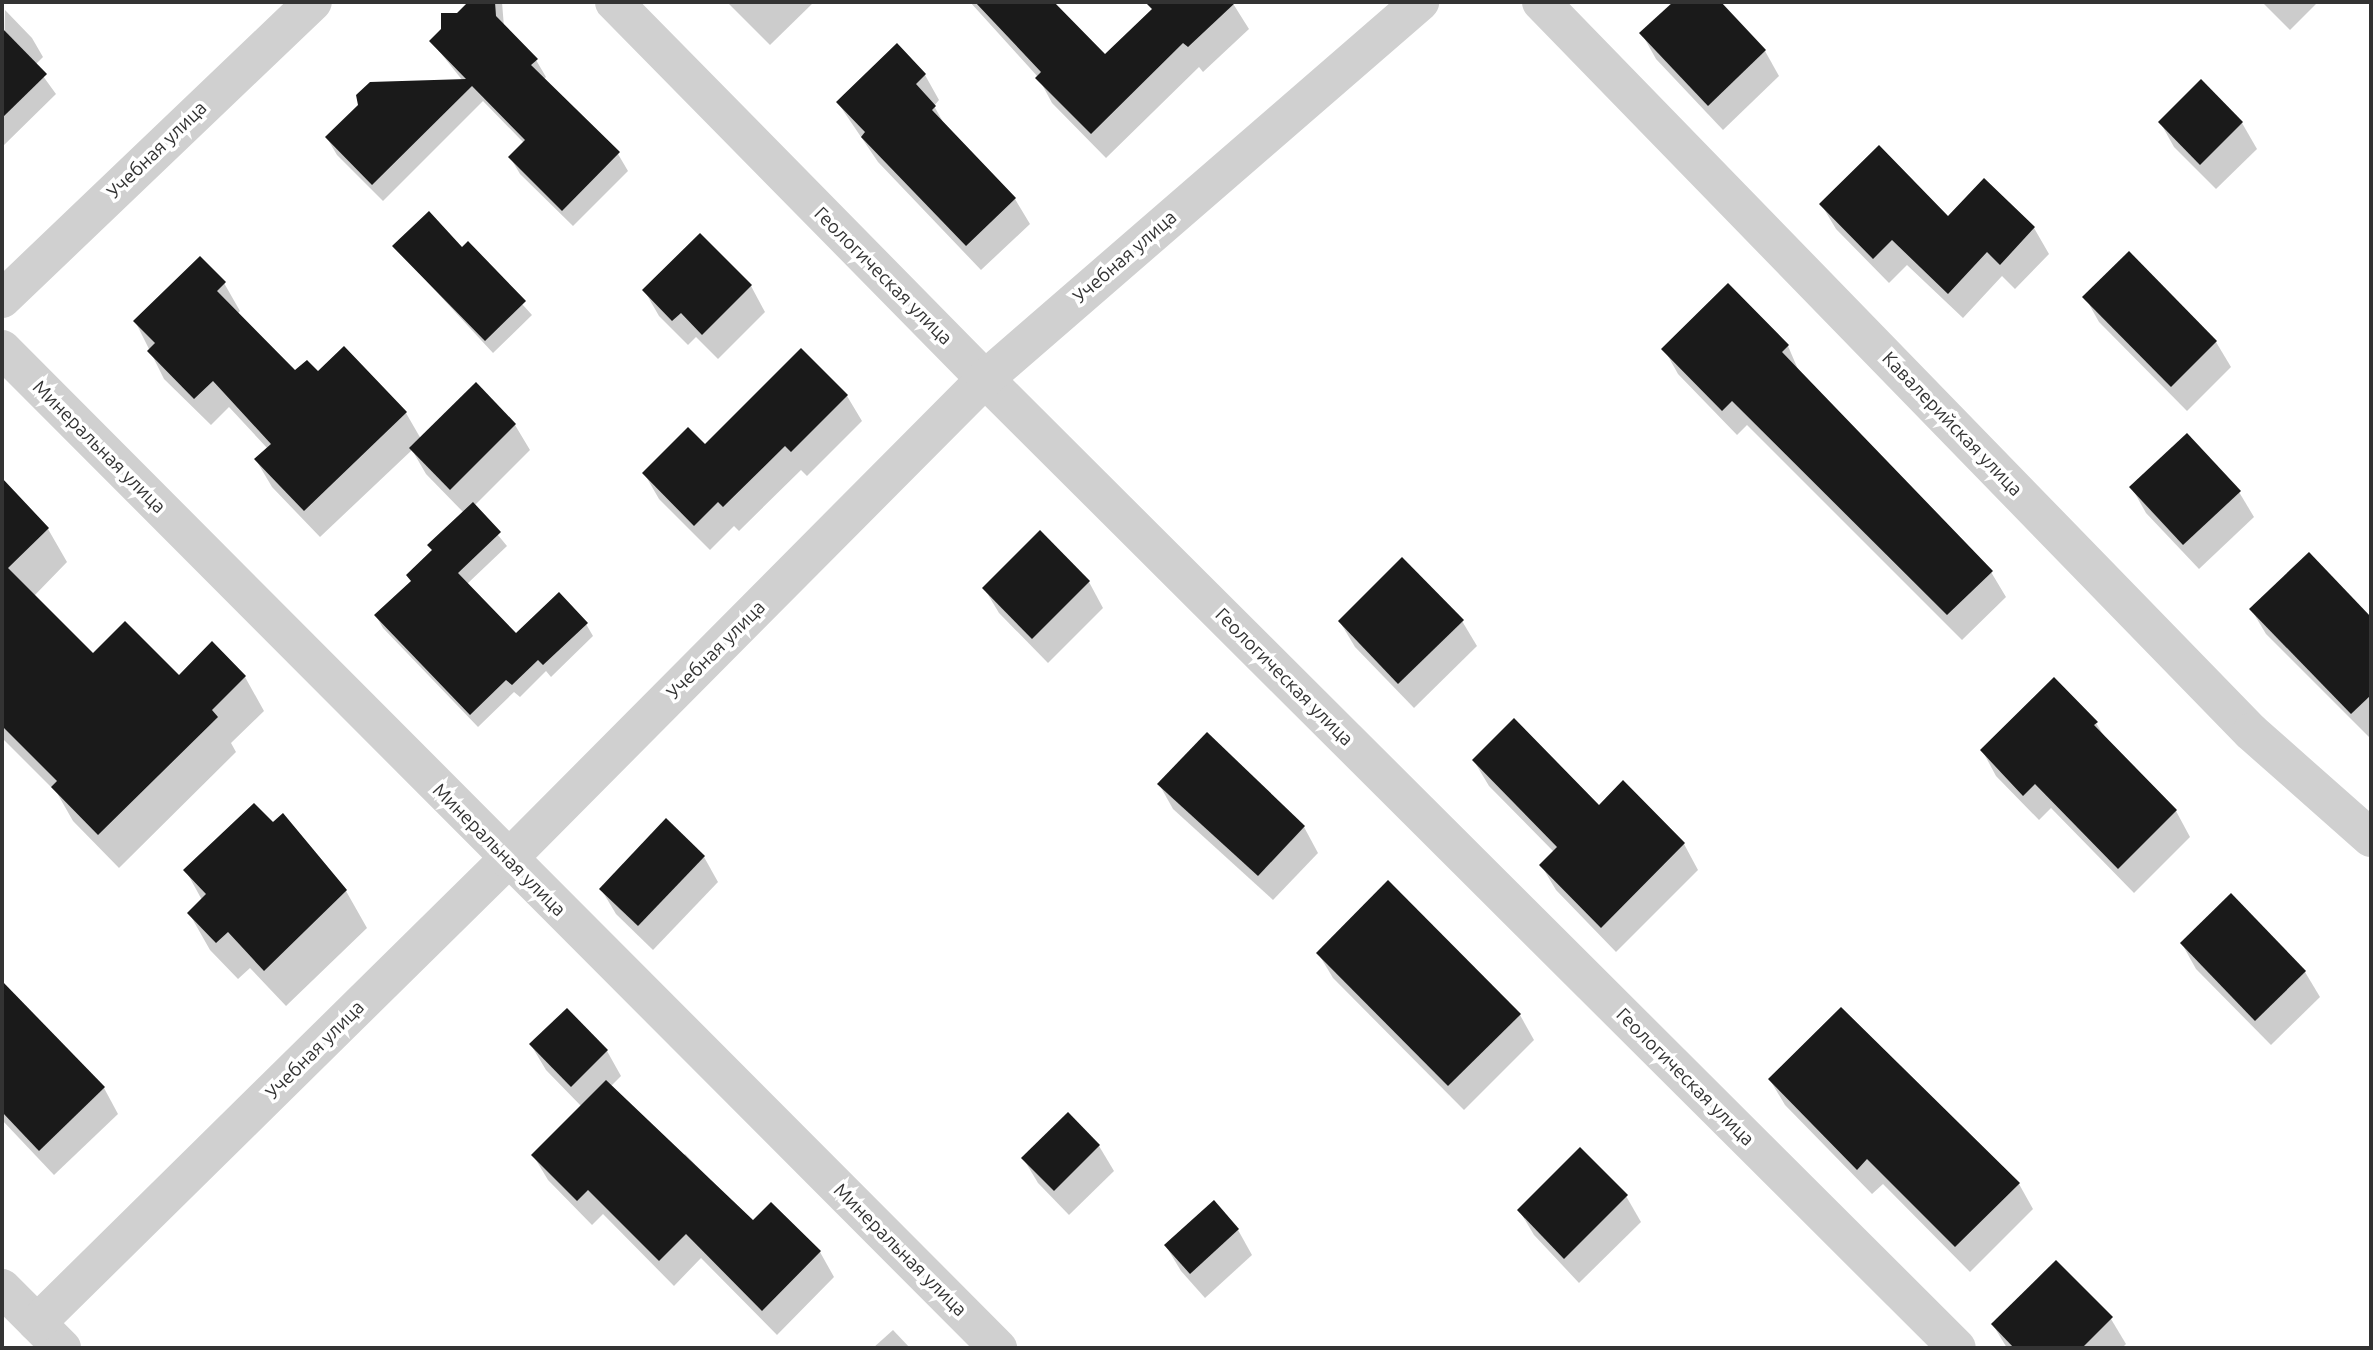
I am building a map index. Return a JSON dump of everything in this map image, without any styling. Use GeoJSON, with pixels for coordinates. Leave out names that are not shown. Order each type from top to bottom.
{"type":"FeatureCollection","features":[{"type":"Feature","properties":{"kind":"street","name":"Учебная улица"},"geometry":{"type":"LineString","coordinates":[[2,299],[313,2]]}},
{"type":"Feature","properties":{"kind":"street","name":"Геологическая улица"},"geometry":{"type":"LineString","coordinates":[[614,2],[985,379],[1958,1348]]}},
{"type":"Feature","properties":{"kind":"street","name":"Учебная улица"},"geometry":{"type":"LineString","coordinates":[[49,1336],[508,859],[985,379],[1420,2]]}},
{"type":"Feature","properties":{"kind":"street","name":"Кавалерийская улица"},"geometry":{"type":"LineString","coordinates":[[1541,2],[2251,732],[2371,838]]}},
{"type":"Feature","properties":{"kind":"street","name":"Минеральная улица"},"geometry":{"type":"LineString","coordinates":[[2,349],[998,1348]]}},
{"type":"Feature","properties":{"kind":"street"},"geometry":{"type":"LineString","coordinates":[[2,1288],[49,1336]]}},
{"type":"Feature","properties":{"kind":"building"},"geometry":{"type":"Polygon","coordinates":[[[468,2],[495,2],[496,16],[538,59],[531,65],[620,152],[562,211],[508,157],[525,140],[472,86],[372,185],[325,137],[358,105],[356,95],[370,82],[466,79],[429,41],[441,29],[441,13],[457,13],[468,2]]]}},
{"type":"Feature","properties":{"kind":"building"},"geometry":{"type":"Polygon","coordinates":[[[975,2],[1054,2],[1105,54],[1152,9],[1145,2],[1236,2],[1188,47],[1183,43],[1091,134],[1035,78],[1041,72],[975,2]]]}},
{"type":"Feature","properties":{"kind":"building"},"geometry":{"type":"Polygon","coordinates":[[[1673,2],[1721,2],[1766,50],[1708,106],[1639,33],[1673,2]]]}},
{"type":"Feature","properties":{"kind":"building"},"geometry":{"type":"Polygon","coordinates":[[[2,28],[47,74],[2,118],[2,28]]]}},
{"type":"Feature","properties":{"kind":"building"},"geometry":{"type":"Polygon","coordinates":[[[897,43],[926,74],[916,84],[936,106],[932,110],[1016,198],[966,246],[861,137],[865,132],[836,102],[897,43]]]}},
{"type":"Feature","properties":{"kind":"building"},"geometry":{"type":"Polygon","coordinates":[[[2201,79],[2243,122],[2200,165],[2158,122],[2201,79]]]}},
{"type":"Feature","properties":{"kind":"building"},"geometry":{"type":"Polygon","coordinates":[[[1879,145],[1948,216],[1984,178],[2035,227],[2000,265],[1987,252],[1948,294],[1892,240],[1873,259],[1819,204],[1879,145]]]}},
{"type":"Feature","properties":{"kind":"building"},"geometry":{"type":"Polygon","coordinates":[[[429,211],[462,247],[468,241],[526,301],[485,341],[392,246],[429,211]]]}},
{"type":"Feature","properties":{"kind":"building"},"geometry":{"type":"Polygon","coordinates":[[[700,233],[752,285],[702,335],[681,313],[672,321],[642,290],[700,233]]]}},
{"type":"Feature","properties":{"kind":"building"},"geometry":{"type":"Polygon","coordinates":[[[2129,251],[2217,341],[2171,387],[2082,297],[2129,251]]]}},
{"type":"Feature","properties":{"kind":"building"},"geometry":{"type":"Polygon","coordinates":[[[200,256],[226,282],[217,291],[295,370],[307,360],[318,371],[344,346],[407,412],[304,511],[254,459],[271,444],[213,381],[194,399],[147,351],[155,343],[133,321],[200,256]]]}},
{"type":"Feature","properties":{"kind":"building"},"geometry":{"type":"Polygon","coordinates":[[[1728,283],[1789,345],[1782,352],[1993,571],[1947,615],[1732,401],[1722,411],[1661,349],[1728,283]]]}},
{"type":"Feature","properties":{"kind":"building"},"geometry":{"type":"Polygon","coordinates":[[[801,348],[848,395],[791,452],[785,446],[723,507],[718,502],[694,526],[642,473],[688,427],[705,444],[801,348]]]}},
{"type":"Feature","properties":{"kind":"building"},"geometry":{"type":"Polygon","coordinates":[[[476,382],[516,424],[450,490],[409,448],[476,382]]]}},
{"type":"Feature","properties":{"kind":"building"},"geometry":{"type":"Polygon","coordinates":[[[2187,433],[2241,491],[2183,545],[2129,487],[2187,433]]]}},
{"type":"Feature","properties":{"kind":"building"},"geometry":{"type":"Polygon","coordinates":[[[2,478],[49,528],[8,568],[93,653],[125,621],[179,675],[212,641],[246,676],[212,710],[218,717],[98,835],[51,787],[57,781],[2,726],[2,478]]]}},
{"type":"Feature","properties":{"kind":"building"},"geometry":{"type":"Polygon","coordinates":[[[473,502],[501,532],[458,573],[516,633],[559,592],[588,623],[543,665],[538,660],[512,685],[506,680],[470,715],[374,615],[411,581],[406,575],[432,550],[427,545],[473,502]]]}},
{"type":"Feature","properties":{"kind":"building"},"geometry":{"type":"Polygon","coordinates":[[[1040,530],[1090,581],[1032,639],[982,588],[1040,530]]]}},
{"type":"Feature","properties":{"kind":"building"},"geometry":{"type":"Polygon","coordinates":[[[2309,552],[2371,617],[2371,695],[2351,714],[2249,609],[2309,552]]]}},
{"type":"Feature","properties":{"kind":"building"},"geometry":{"type":"Polygon","coordinates":[[[1402,557],[1464,620],[1398,684],[1338,621],[1402,557]]]}},
{"type":"Feature","properties":{"kind":"building"},"geometry":{"type":"Polygon","coordinates":[[[2054,677],[2098,722],[2094,725],[2177,810],[2118,869],[2035,784],[2023,796],[1980,750],[2054,677]]]}},
{"type":"Feature","properties":{"kind":"building"},"geometry":{"type":"Polygon","coordinates":[[[1514,718],[1599,805],[1623,780],[1685,843],[1601,928],[1539,865],[1557,847],[1472,760],[1514,718]]]}},
{"type":"Feature","properties":{"kind":"building"},"geometry":{"type":"Polygon","coordinates":[[[1207,732],[1305,826],[1258,876],[1157,784],[1207,732]]]}},
{"type":"Feature","properties":{"kind":"building"},"geometry":{"type":"Polygon","coordinates":[[[254,803],[273,822],[283,813],[347,890],[264,971],[228,932],[216,943],[187,913],[206,894],[183,870],[254,803]]]}},
{"type":"Feature","properties":{"kind":"building"},"geometry":{"type":"Polygon","coordinates":[[[666,818],[705,856],[638,926],[599,889],[666,818]]]}},
{"type":"Feature","properties":{"kind":"building"},"geometry":{"type":"Polygon","coordinates":[[[1388,880],[1521,1014],[1448,1086],[1316,953],[1388,880]]]}},
{"type":"Feature","properties":{"kind":"building"},"geometry":{"type":"Polygon","coordinates":[[[2231,893],[2306,971],[2255,1021],[2180,943],[2231,893]]]}},
{"type":"Feature","properties":{"kind":"building"},"geometry":{"type":"Polygon","coordinates":[[[2,981],[105,1087],[39,1151],[2,1112],[2,981]]]}},
{"type":"Feature","properties":{"kind":"building"},"geometry":{"type":"Polygon","coordinates":[[[1841,1007],[2020,1183],[1955,1247],[1867,1159],[1857,1170],[1768,1079],[1841,1007]]]}},
{"type":"Feature","properties":{"kind":"building"},"geometry":{"type":"Polygon","coordinates":[[[567,1008],[608,1050],[571,1087],[529,1044],[567,1008]]]}},
{"type":"Feature","properties":{"kind":"building"},"geometry":{"type":"Polygon","coordinates":[[[606,1080],[753,1220],[771,1202],[821,1251],[762,1311],[686,1234],[659,1261],[588,1190],[577,1201],[531,1155],[606,1080]]]}},
{"type":"Feature","properties":{"kind":"building"},"geometry":{"type":"Polygon","coordinates":[[[1068,1112],[1100,1145],[1054,1191],[1021,1158],[1068,1112]]]}},
{"type":"Feature","properties":{"kind":"building"},"geometry":{"type":"Polygon","coordinates":[[[1580,1147],[1628,1195],[1564,1259],[1517,1210],[1580,1147]]]}},
{"type":"Feature","properties":{"kind":"building"},"geometry":{"type":"Polygon","coordinates":[[[1214,1200],[1239,1229],[1190,1274],[1164,1245],[1214,1200]]]}},
{"type":"Feature","properties":{"kind":"building"},"geometry":{"type":"Polygon","coordinates":[[[2056,1260],[2113,1317],[2082,1348],[2014,1348],[1991,1324],[2056,1260]]]}}]}
